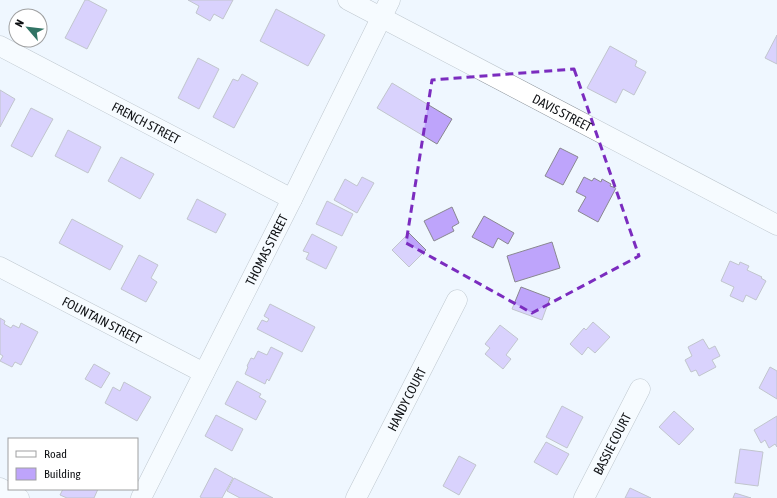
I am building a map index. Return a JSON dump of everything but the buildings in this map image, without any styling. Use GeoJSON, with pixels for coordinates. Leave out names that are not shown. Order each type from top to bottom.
{"type":"FeatureCollection","features":[{"type":"Feature","properties":{"kind":"street","name":"DAVIS STREET"},"geometry":{"type":"LineString","coordinates":[[348,0],[386,9],[777,225]]}},
{"type":"Feature","properties":{"kind":"street","name":"THOMAS STREET"},"geometry":{"type":"LineString","coordinates":[[141,498],[386,9]]}},
{"type":"Feature","properties":{"kind":"street","name":"FRENCH STREET"},"geometry":{"type":"LineString","coordinates":[[0,46],[292,199]]}},
{"type":"Feature","properties":{"kind":"street","name":"FOUNTAIN STREET"},"geometry":{"type":"LineString","coordinates":[[0,267],[204,373]]}},
{"type":"Feature","properties":{"kind":"street","name":"HANDY COURT"},"geometry":{"type":"LineString","coordinates":[[356,498],[457,300]]}},
{"type":"Feature","properties":{"kind":"street","name":"BASSIE COURT"},"geometry":{"type":"LineString","coordinates":[[584,498],[640,389]]}},
{"type":"Feature","properties":{"kind":"street"},"geometry":{"type":"LineString","coordinates":[[0,488],[19,498]]}},
{"type":"Feature","properties":{"kind":"highlighted area"},"geometry":{"type":"Polygon","coordinates":[[[574,69],[639,256],[532,313],[406,243],[432,80],[574,69]]]}}]}
